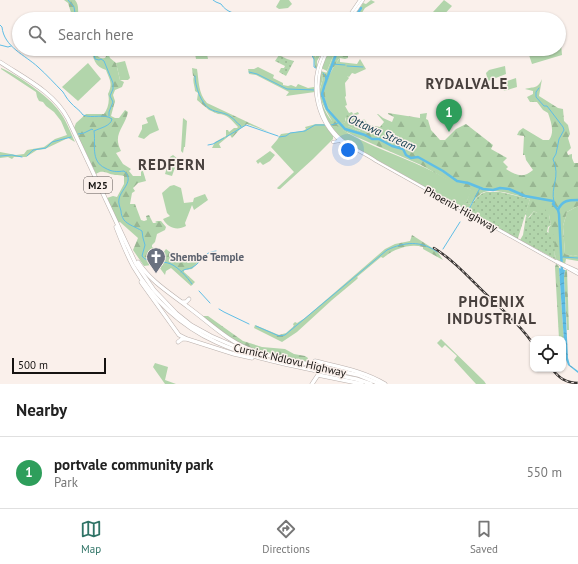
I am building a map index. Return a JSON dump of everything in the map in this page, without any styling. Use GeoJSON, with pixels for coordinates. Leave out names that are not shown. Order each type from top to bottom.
{"type":"FeatureCollection","features":[{"type":"Feature","properties":{"kind":"main road"},"geometry":{"type":"LineString","coordinates":[[353,12],[362,0]]}},
{"type":"Feature","properties":{"kind":"main road","name":"Phoenix Highway"},"geometry":{"type":"LineString","coordinates":[[325,56],[319,74],[318,93],[324,116],[341,142],[376,161]]}},
{"type":"Feature","properties":{"kind":"main road","name":"M25"},"geometry":{"type":"LineString","coordinates":[[0,63],[48,94],[60,107],[68,119],[136,264],[148,282],[182,320]]}},
{"type":"Feature","properties":{"kind":"main road","name":"M25"},"geometry":{"type":"LineString","coordinates":[[0,63],[53,101],[61,111],[135,269],[163,305],[182,320]]}},
{"type":"Feature","properties":{"kind":"main road","name":"Phoenix Highway"},"geometry":{"type":"LineString","coordinates":[[338,138],[354,149],[578,273]]}},
{"type":"Feature","properties":{"kind":"main road"},"geometry":{"type":"LineString","coordinates":[[333,142],[341,142]]}},
{"type":"Feature","properties":{"kind":"main road"},"geometry":{"type":"LineString","coordinates":[[123,237],[135,258],[147,274],[161,288],[182,302],[223,336],[236,344],[255,351],[295,362]]}},
{"type":"Feature","properties":{"kind":"main road"},"geometry":{"type":"LineString","coordinates":[[124,247],[133,269],[178,333],[187,339],[241,356],[278,362]]}},
{"type":"Feature","properties":{"kind":"main road"},"geometry":{"type":"LineString","coordinates":[[182,302],[186,302],[189,299]]}},
{"type":"Feature","properties":{"kind":"main road","name":"Curnick Ndlovu Highway"},"geometry":{"type":"LineString","coordinates":[[182,320],[237,348],[260,355],[295,362],[316,370],[371,384]]}},
{"type":"Feature","properties":{"kind":"main road","name":"Curnick Ndlovu Highway"},"geometry":{"type":"LineString","coordinates":[[187,323],[208,339],[224,347],[278,362],[309,367]]}},
{"type":"Feature","properties":{"kind":"main road"},"geometry":{"type":"LineString","coordinates":[[178,342],[182,339],[187,339]]}},
{"type":"Feature","properties":{"kind":"main road"},"geometry":{"type":"LineString","coordinates":[[315,361],[359,372],[375,378],[385,384]]}},
{"type":"Feature","properties":{"kind":"main road"},"geometry":{"type":"LineString","coordinates":[[316,370],[324,376]]}},
{"type":"Feature","properties":{"kind":"main road","name":"Curnick Ndlovu Highway"},"geometry":{"type":"LineString","coordinates":[[316,370],[358,376],[380,384]]}},
{"type":"Feature","properties":{"kind":"main road"},"geometry":{"type":"LineString","coordinates":[[312,384],[317,376],[324,376],[362,384]]}},
{"type":"Feature","properties":{"kind":"green space"},"geometry":{"type":"Polygon","coordinates":[[[64,0],[75,0],[77,2],[78,12],[71,12],[68,3],[64,0]]]}},
{"type":"Feature","properties":{"kind":"green space"},"geometry":{"type":"Polygon","coordinates":[[[280,0],[289,0],[292,4],[288,8],[279,9],[276,7],[280,0]]]}},
{"type":"Feature","properties":{"kind":"green space"},"geometry":{"type":"Polygon","coordinates":[[[371,0],[375,2],[365,8],[362,12],[357,12],[363,3],[366,4],[371,0]]]}},
{"type":"Feature","properties":{"kind":"green space"},"geometry":{"type":"Polygon","coordinates":[[[444,0],[452,6],[446,12],[433,12],[444,0]]]}},
{"type":"Feature","properties":{"kind":"green space"},"geometry":{"type":"Polygon","coordinates":[[[93,56],[105,58],[106,56],[109,56],[116,63],[120,80],[124,82],[122,87],[115,90],[113,95],[115,101],[111,116],[119,118],[125,110],[128,112],[118,135],[121,151],[116,153],[123,164],[131,169],[129,171],[133,176],[141,176],[141,171],[143,171],[146,181],[138,183],[133,188],[135,191],[132,193],[130,204],[135,204],[141,220],[147,220],[146,216],[149,215],[153,223],[157,222],[155,221],[161,221],[166,227],[165,230],[157,234],[152,247],[163,253],[166,249],[180,260],[184,259],[188,263],[197,260],[199,261],[192,269],[184,270],[184,272],[195,282],[191,286],[171,268],[166,271],[165,275],[159,267],[151,265],[144,266],[133,250],[138,238],[120,222],[118,223],[107,198],[113,196],[117,197],[124,184],[124,176],[103,172],[96,174],[74,128],[76,123],[86,114],[104,114],[107,110],[109,99],[108,94],[111,84],[110,80],[106,70],[99,67],[93,56]]]}},
{"type":"Feature","properties":{"kind":"green space"},"geometry":{"type":"Polygon","coordinates":[[[195,56],[207,56],[208,59],[196,59],[195,56]]]}},
{"type":"Feature","properties":{"kind":"green space"},"geometry":{"type":"Polygon","coordinates":[[[278,56],[281,56],[294,61],[286,76],[279,72],[281,68],[284,68],[285,66],[275,61],[278,56]]]}},
{"type":"Feature","properties":{"kind":"green space"},"geometry":{"type":"Polygon","coordinates":[[[312,56],[315,56],[315,58],[316,56],[320,56],[317,61],[317,69],[315,68],[312,56]]]}},
{"type":"Feature","properties":{"kind":"green space"},"geometry":{"type":"Polygon","coordinates":[[[327,56],[333,56],[327,71],[321,68],[327,56]]]}},
{"type":"Feature","properties":{"kind":"green space"},"geometry":{"type":"Polygon","coordinates":[[[333,56],[348,56],[348,58],[340,58],[338,60],[325,85],[325,97],[327,103],[334,114],[341,116],[341,124],[345,122],[347,115],[350,118],[348,126],[359,131],[366,126],[370,127],[373,125],[380,127],[384,122],[377,114],[392,122],[394,117],[388,113],[420,118],[420,114],[427,113],[426,119],[428,120],[431,130],[440,140],[445,140],[456,129],[466,124],[493,145],[491,149],[507,158],[503,162],[508,167],[506,169],[520,175],[530,173],[533,170],[526,160],[525,155],[523,155],[524,136],[517,135],[519,131],[523,128],[543,140],[549,140],[552,134],[552,127],[548,113],[543,110],[537,102],[530,102],[527,97],[533,94],[533,91],[525,89],[537,86],[542,79],[539,96],[558,108],[563,109],[564,121],[568,125],[570,134],[568,138],[571,148],[567,152],[568,155],[572,154],[574,163],[578,163],[578,206],[567,212],[563,226],[565,254],[573,256],[578,255],[578,261],[566,259],[565,264],[555,259],[554,250],[549,236],[549,228],[551,225],[549,215],[534,211],[528,218],[525,214],[530,199],[499,191],[487,191],[482,193],[471,204],[466,203],[471,190],[453,183],[421,165],[359,138],[337,126],[332,126],[332,121],[325,109],[320,93],[323,78],[322,74],[326,74],[333,56]]]}},
{"type":"Feature","properties":{"kind":"green space"},"geometry":{"type":"Polygon","coordinates":[[[529,56],[559,56],[532,64],[529,56]]]}},
{"type":"Feature","properties":{"kind":"green space"},"geometry":{"type":"Polygon","coordinates":[[[340,58],[340,62],[357,64],[360,59],[366,69],[355,74],[352,73],[349,77],[347,76],[349,78],[345,83],[345,97],[347,105],[345,106],[349,113],[352,112],[353,114],[358,112],[359,114],[355,117],[359,122],[364,119],[370,127],[363,127],[359,131],[348,126],[345,117],[345,122],[342,124],[340,123],[329,109],[325,99],[324,94],[326,83],[340,58]]]}},
{"type":"Feature","properties":{"kind":"green space"},"geometry":{"type":"Polygon","coordinates":[[[125,61],[130,78],[128,80],[120,80],[116,63],[125,61]]]}},
{"type":"Feature","properties":{"kind":"green space"},"geometry":{"type":"Polygon","coordinates":[[[88,63],[101,79],[78,101],[62,87],[88,63]]]}},
{"type":"Feature","properties":{"kind":"green space"},"geometry":{"type":"Polygon","coordinates":[[[505,66],[506,74],[488,81],[486,73],[489,70],[505,66]]]}},
{"type":"Feature","properties":{"kind":"green space"},"geometry":{"type":"Polygon","coordinates":[[[258,67],[274,75],[273,78],[283,83],[283,85],[291,85],[296,87],[298,84],[308,88],[314,87],[315,92],[286,96],[289,92],[256,75],[249,74],[248,69],[258,67]]]}},
{"type":"Feature","properties":{"kind":"green space"},"geometry":{"type":"Polygon","coordinates":[[[1,68],[32,86],[55,105],[64,118],[75,142],[68,138],[45,149],[37,150],[26,157],[14,157],[12,159],[8,157],[0,158],[0,152],[16,155],[24,154],[27,150],[44,147],[55,139],[67,135],[61,121],[43,102],[39,101],[36,92],[1,68]]]}},
{"type":"Feature","properties":{"kind":"green space"},"geometry":{"type":"Polygon","coordinates":[[[192,68],[197,69],[200,91],[207,103],[269,132],[247,124],[232,138],[230,135],[219,144],[221,148],[212,148],[215,142],[226,136],[226,130],[229,132],[238,127],[232,120],[209,110],[197,100],[198,93],[195,91],[192,68]]]}},
{"type":"Feature","properties":{"kind":"green space"},"geometry":{"type":"Polygon","coordinates":[[[321,71],[327,73],[322,74],[323,78],[320,88],[321,71]]]}},
{"type":"Feature","properties":{"kind":"green space"},"geometry":{"type":"Polygon","coordinates":[[[516,78],[517,87],[504,91],[501,83],[516,78]]]}},
{"type":"Feature","properties":{"kind":"green space"},"geometry":{"type":"Polygon","coordinates":[[[321,99],[327,114],[332,121],[349,134],[472,190],[466,203],[471,204],[468,211],[345,142],[337,134],[326,118],[321,99]]]}},
{"type":"Feature","properties":{"kind":"green space"},"geometry":{"type":"Polygon","coordinates":[[[154,115],[159,130],[150,134],[144,139],[138,137],[142,129],[142,125],[148,123],[146,118],[154,115]]]}},
{"type":"Feature","properties":{"kind":"green space"},"geometry":{"type":"Polygon","coordinates":[[[183,118],[187,121],[185,147],[183,153],[181,151],[183,118]]]}},
{"type":"Feature","properties":{"kind":"green space"},"geometry":{"type":"Polygon","coordinates":[[[316,124],[324,124],[333,136],[333,139],[280,189],[278,189],[277,188],[294,172],[271,147],[281,134],[303,131],[306,129],[305,127],[316,124]]]}},
{"type":"Feature","properties":{"kind":"green space"},"geometry":{"type":"Polygon","coordinates":[[[270,151],[275,155],[270,161],[263,165],[260,162],[258,164],[256,161],[270,151]]]}},
{"type":"Feature","properties":{"kind":"green space"},"geometry":{"type":"Polygon","coordinates":[[[173,155],[178,159],[172,176],[165,174],[170,157],[173,155]]]}},
{"type":"Feature","properties":{"kind":"green space"},"geometry":{"type":"Polygon","coordinates":[[[174,185],[181,188],[184,203],[193,202],[194,198],[205,194],[208,200],[194,210],[192,205],[185,223],[186,226],[183,228],[173,228],[167,225],[163,219],[170,216],[167,213],[162,193],[170,186],[174,185]]]}},
{"type":"Feature","properties":{"kind":"green space"},"geometry":{"type":"Polygon","coordinates":[[[486,192],[500,192],[530,199],[518,238],[468,211],[475,200],[486,192]]]}},
{"type":"Feature","properties":{"kind":"green space"},"geometry":{"type":"Polygon","coordinates":[[[578,206],[578,255],[573,256],[565,254],[563,226],[567,212],[578,206]]]}},
{"type":"Feature","properties":{"kind":"green space"},"geometry":{"type":"Polygon","coordinates":[[[542,209],[545,209],[549,215],[551,225],[548,227],[547,232],[554,235],[555,259],[520,240],[523,235],[526,216],[529,218],[534,211],[537,213],[542,209]]]}},
{"type":"Feature","properties":{"kind":"green space"},"geometry":{"type":"Polygon","coordinates":[[[412,235],[437,251],[443,260],[423,249],[423,247],[407,246],[392,252],[383,258],[381,257],[297,332],[282,342],[254,328],[255,325],[279,335],[286,333],[294,326],[293,324],[295,322],[297,323],[305,318],[385,249],[395,244],[410,241],[412,235]]]}},
{"type":"Feature","properties":{"kind":"green space"},"geometry":{"type":"Polygon","coordinates":[[[556,264],[559,266],[564,336],[559,336],[556,264]]]}},
{"type":"Feature","properties":{"kind":"green space"},"geometry":{"type":"Polygon","coordinates":[[[565,270],[567,270],[569,330],[567,330],[564,277],[565,270]]]}},
{"type":"Feature","properties":{"kind":"green space"},"geometry":{"type":"Polygon","coordinates":[[[202,316],[208,316],[243,341],[262,347],[285,349],[294,354],[305,356],[308,358],[308,362],[256,350],[239,344],[202,316]]]}},
{"type":"Feature","properties":{"kind":"green space"},"geometry":{"type":"Polygon","coordinates":[[[441,339],[486,384],[476,384],[454,360],[457,356],[445,345],[442,348],[437,343],[441,339]]]}},
{"type":"Feature","properties":{"kind":"green space"},"geometry":{"type":"Polygon","coordinates":[[[155,363],[168,367],[165,380],[176,384],[165,384],[153,367],[155,363]]]}},
{"type":"Feature","properties":{"kind":"water"},"geometry":{"type":"Polygon","coordinates":[[[559,268],[565,270],[564,277],[568,358],[570,365],[578,371],[578,373],[568,365],[566,360],[566,336],[564,336],[559,268]]]}},
{"type":"Feature","properties":{"kind":"waterway"},"geometry":{"type":"LineString","coordinates":[[68,0],[74,7],[75,12]]}},
{"type":"Feature","properties":{"kind":"waterway"},"geometry":{"type":"LineString","coordinates":[[213,0],[231,12]]}},
{"type":"Feature","properties":{"kind":"waterway","name":"Ottawa Stream"},"geometry":{"type":"LineString","coordinates":[[358,12],[361,8]]}},
{"type":"Feature","properties":{"kind":"waterway"},"geometry":{"type":"LineString","coordinates":[[0,25],[7,40],[12,46]]}},
{"type":"Feature","properties":{"kind":"waterway"},"geometry":{"type":"LineString","coordinates":[[0,45],[8,47],[11,46]]}},
{"type":"Feature","properties":{"kind":"waterway"},"geometry":{"type":"LineString","coordinates":[[24,56],[45,73],[83,115],[106,116],[112,119],[110,123],[94,131],[95,157],[100,165],[112,171],[124,171],[127,175],[128,182],[120,195],[119,200],[121,214],[124,220],[142,231],[145,245],[142,256],[144,258],[151,261],[171,264],[183,273],[192,284]]}},
{"type":"Feature","properties":{"kind":"waterway"},"geometry":{"type":"LineString","coordinates":[[94,56],[95,59],[101,59],[104,61],[113,83],[113,89],[110,96],[113,102],[109,116]]}},
{"type":"Feature","properties":{"kind":"waterway"},"geometry":{"type":"LineString","coordinates":[[312,56],[314,59],[314,67],[316,68]]}},
{"type":"Feature","properties":{"kind":"waterway","name":"Ottawa Stream"},"geometry":{"type":"LineString","coordinates":[[335,56],[322,94],[327,109],[345,129],[365,135],[372,139],[379,139],[392,146],[403,149],[406,155],[411,158],[418,157],[457,181],[468,183],[483,189],[509,189],[525,196],[553,201],[553,204],[558,210],[559,214],[562,271]]}},
{"type":"Feature","properties":{"kind":"waterway"},"geometry":{"type":"LineString","coordinates":[[332,64],[345,65]]}},
{"type":"Feature","properties":{"kind":"waterway"},"geometry":{"type":"LineString","coordinates":[[347,66],[363,67]]}},
{"type":"Feature","properties":{"kind":"waterway"},"geometry":{"type":"LineString","coordinates":[[249,72],[257,74],[287,89],[315,90]]}},
{"type":"Feature","properties":{"kind":"waterway","name":"Ottawa Stream"},"geometry":{"type":"LineString","coordinates":[[323,73],[326,80]]}},
{"type":"Feature","properties":{"kind":"waterway"},"geometry":{"type":"LineString","coordinates":[[195,76],[199,94],[207,107],[229,115],[241,127]]}},
{"type":"Feature","properties":{"kind":"waterway"},"geometry":{"type":"LineString","coordinates":[[539,88],[536,92],[536,97],[544,106],[547,106],[564,130],[559,139],[556,154],[553,159],[556,171],[553,191],[554,202]]}},
{"type":"Feature","properties":{"kind":"waterway","name":"Ottawa Stream"},"geometry":{"type":"LineString","coordinates":[[331,125],[338,123]]}},
{"type":"Feature","properties":{"kind":"waterway"},"geometry":{"type":"LineString","coordinates":[[226,137],[246,125],[278,136]]}},
{"type":"Feature","properties":{"kind":"waterway"},"geometry":{"type":"LineString","coordinates":[[279,137],[286,136],[290,133],[305,131],[315,125],[325,125]]}},
{"type":"Feature","properties":{"kind":"waterway"},"geometry":{"type":"LineString","coordinates":[[78,134],[92,129],[93,130]]}},
{"type":"Feature","properties":{"kind":"waterway"},"geometry":{"type":"LineString","coordinates":[[27,156],[33,150],[46,148],[52,142],[71,137]]}},
{"type":"Feature","properties":{"kind":"waterway"},"geometry":{"type":"LineString","coordinates":[[208,145],[224,138]]}},
{"type":"Feature","properties":{"kind":"waterway"},"geometry":{"type":"LineString","coordinates":[[0,156],[12,155],[22,157]]}},
{"type":"Feature","properties":{"kind":"waterway"},"geometry":{"type":"LineString","coordinates":[[468,211],[480,188]]}},
{"type":"Feature","properties":{"kind":"waterway"},"geometry":{"type":"LineString","coordinates":[[558,210],[564,202],[578,200]]}},
{"type":"Feature","properties":{"kind":"waterway"},"geometry":{"type":"LineString","coordinates":[[443,249],[460,222]]}},
{"type":"Feature","properties":{"kind":"waterway"},"geometry":{"type":"LineString","coordinates":[[256,326],[279,336],[285,335],[387,250],[393,247],[406,244],[419,244],[431,248],[437,252]]}},
{"type":"Feature","properties":{"kind":"waterway"},"geometry":{"type":"LineString","coordinates":[[181,272],[196,265],[208,253],[216,251]]}},
{"type":"Feature","properties":{"kind":"waterway"},"geometry":{"type":"LineString","coordinates":[[561,259],[562,257],[578,258]]}},
{"type":"Feature","properties":{"kind":"waterway"},"geometry":{"type":"LineString","coordinates":[[199,291],[210,303]]}},
{"type":"Feature","properties":{"kind":"waterway"},"geometry":{"type":"LineString","coordinates":[[219,309],[249,324]]}},
{"type":"Feature","properties":{"kind":"railway"},"geometry":{"type":"LineString","coordinates":[[434,248],[463,271],[511,318],[530,340]]}},
{"type":"Feature","properties":{"kind":"railway"},"geometry":{"type":"LineString","coordinates":[[554,372],[563,379],[578,383]]}},
{"type":"Feature","properties":{"kind":"place","name":"portvale community park"},"geometry":{"type":"Point","coordinates":[449,132]}},
{"type":"Feature","properties":{"kind":"place","name":"Shembe Temple"},"geometry":{"type":"Point","coordinates":[156,274]}},
{"type":"Feature","properties":{"kind":"district","name":"RYDALVALE"},"geometry":{"type":"Point","coordinates":[467,84]}},
{"type":"Feature","properties":{"kind":"district","name":"REDFERN"},"geometry":{"type":"Point","coordinates":[172,165]}},
{"type":"Feature","properties":{"kind":"district","name":"PHOENIX INDUSTRIAL"},"geometry":{"type":"Point","coordinates":[492,310]}}]}
